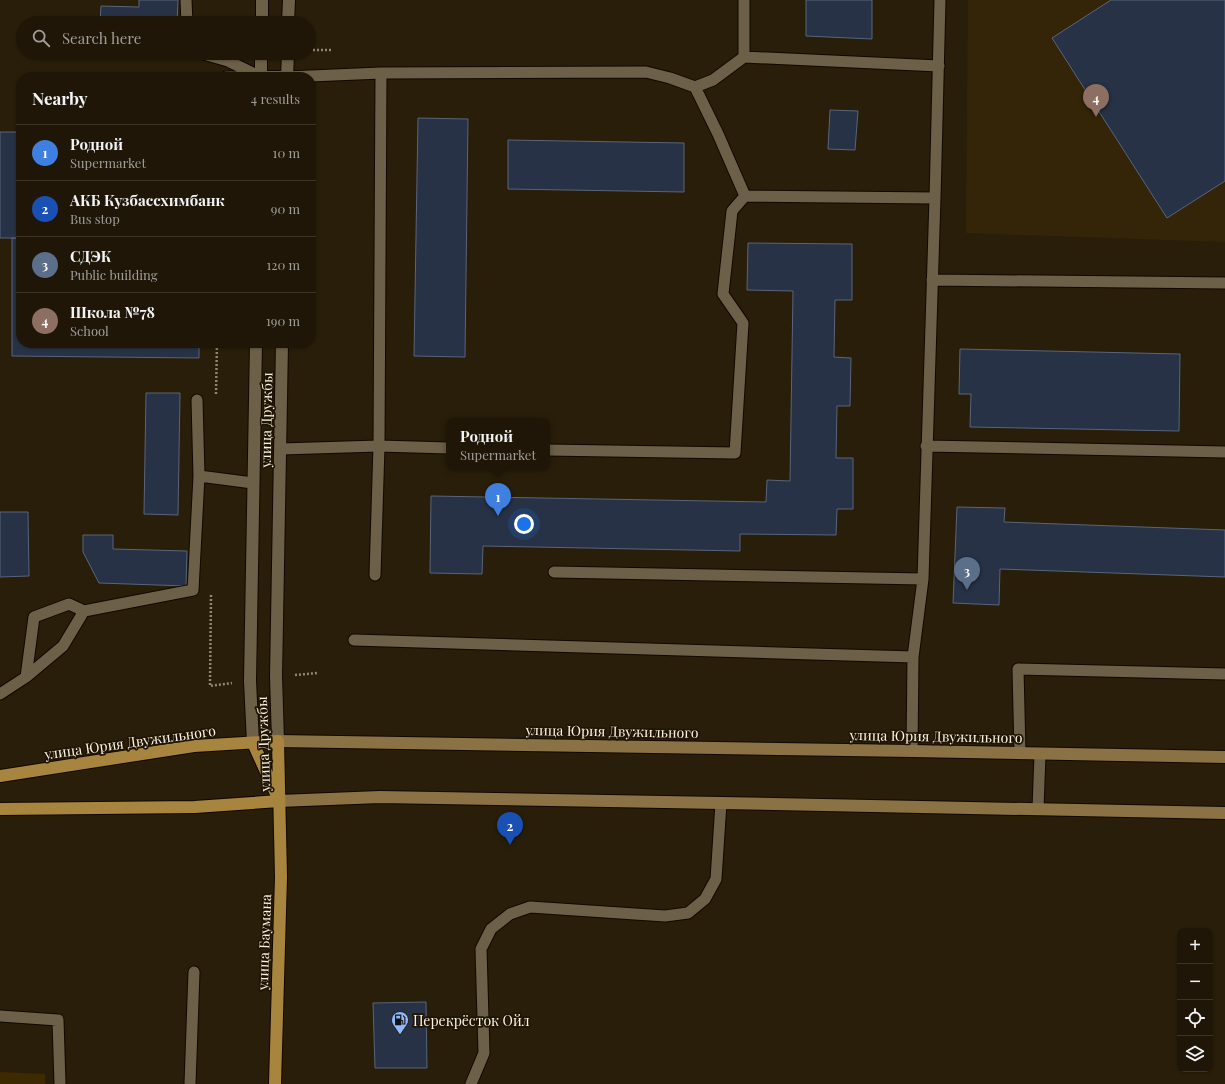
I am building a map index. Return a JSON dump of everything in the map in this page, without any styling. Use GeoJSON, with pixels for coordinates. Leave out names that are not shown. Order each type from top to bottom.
{"type":"FeatureCollection","features":[{"type":"Feature","properties":{"kind":"main road","name":"улица Юрия Двужильного"},"geometry":{"type":"LineString","coordinates":[[0,776],[194,746],[278,741],[1225,757]]}},
{"type":"Feature","properties":{"kind":"main road","name":"улица Дружбы"},"geometry":{"type":"LineString","coordinates":[[278,741],[279,801]]}},
{"type":"Feature","properties":{"kind":"main road","name":"улица Дружбы"},"geometry":{"type":"LineString","coordinates":[[253,743],[279,801]]}},
{"type":"Feature","properties":{"kind":"main road"},"geometry":{"type":"LineString","coordinates":[[0,809],[195,807],[279,801],[380,797],[1225,813]]}},
{"type":"Feature","properties":{"kind":"main road","name":"улица Баумана"},"geometry":{"type":"LineString","coordinates":[[275,1084],[282,877],[279,801]]}},
{"type":"Feature","properties":{"kind":"street"},"geometry":{"type":"LineString","coordinates":[[262,0],[262,16]]}},
{"type":"Feature","properties":{"kind":"street"},"geometry":{"type":"LineString","coordinates":[[288,16],[289,0]]}},
{"type":"Feature","properties":{"kind":"street"},"geometry":{"type":"LineString","coordinates":[[261,60],[261,72]]}},
{"type":"Feature","properties":{"kind":"street"},"geometry":{"type":"LineString","coordinates":[[287,72],[288,60]]}},
{"type":"Feature","properties":{"kind":"street","name":"улица Дружбы"},"geometry":{"type":"LineString","coordinates":[[253,743],[250,681],[256,348]]}},
{"type":"Feature","properties":{"kind":"street","name":"улица Дружбы"},"geometry":{"type":"LineString","coordinates":[[278,741],[276,676],[282,348]]}},
{"type":"Feature","properties":{"kind":"lane"},"geometry":{"type":"LineString","coordinates":[[186,0],[186,16]]}},
{"type":"Feature","properties":{"kind":"lane"},"geometry":{"type":"LineString","coordinates":[[744,0],[744,57]]}},
{"type":"Feature","properties":{"kind":"lane"},"geometry":{"type":"LineString","coordinates":[[912,751],[913,657],[923,578],[940,0]]}},
{"type":"Feature","properties":{"kind":"lane"},"geometry":{"type":"LineString","coordinates":[[316,76],[381,73],[646,72],[670,78],[695,87],[713,80],[744,57],[939,66]]}},
{"type":"Feature","properties":{"kind":"lane"},"geometry":{"type":"LineString","coordinates":[[224,60],[251,72]]}},
{"type":"Feature","properties":{"kind":"lane"},"geometry":{"type":"LineString","coordinates":[[375,575],[379,446],[381,73]]}},
{"type":"Feature","properties":{"kind":"lane"},"geometry":{"type":"LineString","coordinates":[[695,87],[718,134],[744,196]]}},
{"type":"Feature","properties":{"kind":"lane"},"geometry":{"type":"LineString","coordinates":[[744,196],[935,198]]}},
{"type":"Feature","properties":{"kind":"lane"},"geometry":{"type":"LineString","coordinates":[[550,450],[735,453],[743,323],[723,294],[732,212],[744,196]]}},
{"type":"Feature","properties":{"kind":"lane"},"geometry":{"type":"LineString","coordinates":[[932,280],[1225,283]]}},
{"type":"Feature","properties":{"kind":"lane"},"geometry":{"type":"LineString","coordinates":[[26,677],[34,617],[69,604],[84,611],[193,590],[199,476],[197,400]]}},
{"type":"Feature","properties":{"kind":"lane"},"geometry":{"type":"LineString","coordinates":[[280,449],[379,446],[446,448]]}},
{"type":"Feature","properties":{"kind":"lane"},"geometry":{"type":"LineString","coordinates":[[926,446],[1225,452]]}},
{"type":"Feature","properties":{"kind":"lane"},"geometry":{"type":"LineString","coordinates":[[199,476],[253,483]]}},
{"type":"Feature","properties":{"kind":"lane"},"geometry":{"type":"LineString","coordinates":[[554,572],[923,578]]}},
{"type":"Feature","properties":{"kind":"lane"},"geometry":{"type":"LineString","coordinates":[[0,694],[26,677],[63,646],[84,611]]}},
{"type":"Feature","properties":{"kind":"lane"},"geometry":{"type":"LineString","coordinates":[[354,640],[913,657]]}},
{"type":"Feature","properties":{"kind":"lane"},"geometry":{"type":"LineString","coordinates":[[1020,753],[1018,669],[1225,674]]}},
{"type":"Feature","properties":{"kind":"lane"},"geometry":{"type":"LineString","coordinates":[[1038,809],[1040,754]]}},
{"type":"Feature","properties":{"kind":"lane"},"geometry":{"type":"LineString","coordinates":[[471,1084],[484,1053],[481,949],[492,929],[510,914],[530,907],[665,916],[688,913],[705,899],[716,879],[721,803]]}},
{"type":"Feature","properties":{"kind":"lane"},"geometry":{"type":"LineString","coordinates":[[190,1084],[194,972]]}},
{"type":"Feature","properties":{"kind":"lane"},"geometry":{"type":"LineString","coordinates":[[0,1016],[58,1020],[60,1084]]}},
{"type":"Feature","properties":{"kind":"path"},"geometry":{"type":"LineString","coordinates":[[316,50],[332,50]]}},
{"type":"Feature","properties":{"kind":"path"},"geometry":{"type":"LineString","coordinates":[[215,398],[217,348]]}},
{"type":"Feature","properties":{"kind":"path"},"geometry":{"type":"LineString","coordinates":[[211,593],[210,686],[250,681]]}},
{"type":"Feature","properties":{"kind":"path"},"geometry":{"type":"LineString","coordinates":[[276,676],[318,673]]}},
{"type":"Feature","properties":{"kind":"shaded area"},"geometry":{"type":"Polygon","coordinates":[[[968,0],[1225,0],[1225,242],[966,233],[968,0]]]}},
{"type":"Feature","properties":{"kind":"shaded area"},"geometry":{"type":"Polygon","coordinates":[[[0,1072],[45,1074],[45,1084],[0,1084],[0,1072]]]}},
{"type":"Feature","properties":{"kind":"building"},"geometry":{"type":"Polygon","coordinates":[[[139,0],[178,0],[177,16],[100,16],[101,6],[139,7],[139,0]]]}},
{"type":"Feature","properties":{"kind":"building"},"geometry":{"type":"Polygon","coordinates":[[[806,0],[872,0],[872,39],[806,36],[806,0]]]}},
{"type":"Feature","properties":{"kind":"building"},"geometry":{"type":"Polygon","coordinates":[[[1111,0],[1225,0],[1225,181],[1167,218],[1052,38],[1111,0]]]}},
{"type":"Feature","properties":{"kind":"building"},"geometry":{"type":"Polygon","coordinates":[[[830,110],[858,111],[855,150],[828,149],[830,110]]]}},
{"type":"Feature","properties":{"kind":"building"},"geometry":{"type":"Polygon","coordinates":[[[418,118],[468,119],[465,357],[414,356],[418,118]]]}},
{"type":"Feature","properties":{"kind":"building"},"geometry":{"type":"Polygon","coordinates":[[[0,132],[16,132],[16,238],[0,238],[0,132]]]}},
{"type":"Feature","properties":{"kind":"building"},"geometry":{"type":"Polygon","coordinates":[[[508,140],[684,143],[684,192],[508,189],[508,140]]]}},
{"type":"Feature","properties":{"kind":"building"},"geometry":{"type":"Polygon","coordinates":[[[12,238],[16,238],[16,348],[199,348],[199,358],[12,356],[12,238]]]}},
{"type":"Feature","properties":{"kind":"building"},"geometry":{"type":"Polygon","coordinates":[[[748,243],[852,244],[852,300],[835,300],[834,357],[851,358],[850,406],[837,406],[836,458],[853,458],[853,509],[837,509],[836,535],[740,534],[740,551],[483,546],[482,574],[430,573],[431,496],[766,502],[767,480],[790,481],[793,291],[747,290],[748,243]]]}},
{"type":"Feature","properties":{"kind":"building"},"geometry":{"type":"Polygon","coordinates":[[[960,349],[1180,354],[1179,431],[970,427],[971,394],[959,394],[960,349]]]}},
{"type":"Feature","properties":{"kind":"building"},"geometry":{"type":"Polygon","coordinates":[[[146,393],[180,393],[178,515],[144,514],[146,393]]]}},
{"type":"Feature","properties":{"kind":"building"},"geometry":{"type":"Polygon","coordinates":[[[957,507],[1005,508],[1004,522],[1225,530],[1225,577],[1000,569],[999,605],[953,603],[957,507]]]}},
{"type":"Feature","properties":{"kind":"building"},"geometry":{"type":"Polygon","coordinates":[[[0,512],[28,512],[29,576],[0,577],[0,512]]]}},
{"type":"Feature","properties":{"kind":"building"},"geometry":{"type":"Polygon","coordinates":[[[83,535],[113,535],[113,549],[187,551],[186,586],[99,583],[83,552],[83,535]]]}},
{"type":"Feature","properties":{"kind":"building","name":"Перекрёсток Ойл"},"geometry":{"type":"Polygon","coordinates":[[[426,1002],[427,1068],[375,1068],[373,1003],[426,1002]]]}},
{"type":"Feature","properties":{"kind":"place","name":"Школа №78"},"geometry":{"type":"Point","coordinates":[1096,117]}},
{"type":"Feature","properties":{"kind":"place","name":"Родной"},"geometry":{"type":"Point","coordinates":[498,516]}},
{"type":"Feature","properties":{"kind":"place","name":"СДЭК"},"geometry":{"type":"Point","coordinates":[967,590]}},
{"type":"Feature","properties":{"kind":"place","name":"АКБ Кузбассхимбанк"},"geometry":{"type":"Point","coordinates":[510,845]}},
{"type":"Feature","properties":{"kind":"place","name":"Перекрёсток Ойл"},"geometry":{"type":"Point","coordinates":[400,1035]}}]}
